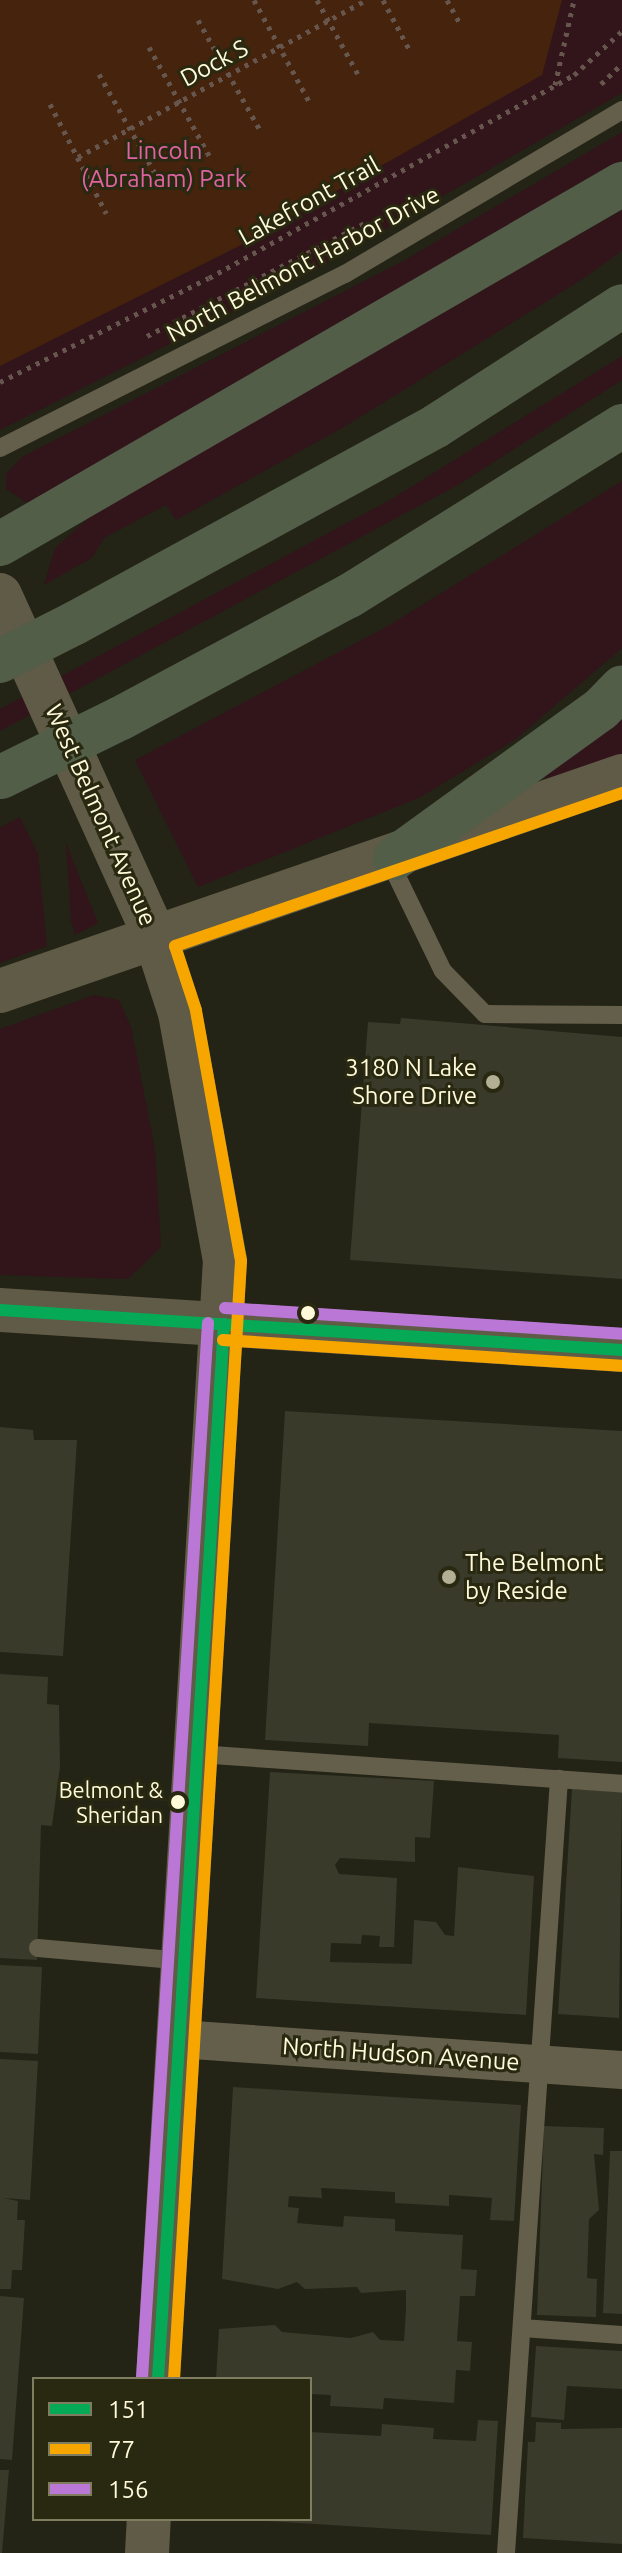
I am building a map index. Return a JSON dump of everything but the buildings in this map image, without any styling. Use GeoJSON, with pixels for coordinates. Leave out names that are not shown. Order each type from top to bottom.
{"type":"FeatureCollection","features":[{"type":"Feature","properties":{"kind":"highway"},"geometry":{"type":"LineString","coordinates":[[0,544],[622,184]]}},
{"type":"Feature","properties":{"kind":"highway"},"geometry":{"type":"LineString","coordinates":[[0,661],[436,426],[622,306]]}},
{"type":"Feature","properties":{"kind":"highway"},"geometry":{"type":"LineString","coordinates":[[0,778],[121,718],[349,596],[622,426]]}},
{"type":"Feature","properties":{"kind":"highway"},"geometry":{"type":"LineString","coordinates":[[392,859],[601,709],[622,687]]}},
{"type":"Feature","properties":{"kind":"main road","name":"West Belmont Avenue"},"geometry":{"type":"LineString","coordinates":[[0,595],[155,936],[180,1013],[225,1260],[224,1324],[158,2377]]}},
{"type":"Feature","properties":{"kind":"main road"},"geometry":{"type":"LineString","coordinates":[[0,991],[155,936],[392,859],[622,776]]}},
{"type":"Feature","properties":{"kind":"main road"},"geometry":{"type":"LineString","coordinates":[[0,1310],[622,1350]]}},
{"type":"Feature","properties":{"kind":"main road"},"geometry":{"type":"LineString","coordinates":[[147,2553],[149,2521]]}},
{"type":"Feature","properties":{"kind":"street","name":"North Hudson Avenue"},"geometry":{"type":"LineString","coordinates":[[179,2039],[622,2070]]}},
{"type":"Feature","properties":{"kind":"lane","name":"North Belmont Harbor Drive"},"geometry":{"type":"LineString","coordinates":[[0,448],[345,274],[622,110]]}},
{"type":"Feature","properties":{"kind":"lane"},"geometry":{"type":"LineString","coordinates":[[392,859],[443,971],[485,1014],[622,1015]]}},
{"type":"Feature","properties":{"kind":"lane"},"geometry":{"type":"LineString","coordinates":[[198,1754],[622,1784]]}},
{"type":"Feature","properties":{"kind":"lane"},"geometry":{"type":"LineString","coordinates":[[506,2553],[559,1779]]}},
{"type":"Feature","properties":{"kind":"lane"},"geometry":{"type":"LineString","coordinates":[[38,1948],[185,1961]]}},
{"type":"Feature","properties":{"kind":"lane"},"geometry":{"type":"LineString","coordinates":[[522,2328],[622,2335]]}},
{"type":"Feature","properties":{"kind":"path"},"geometry":{"type":"LineString","coordinates":[[254,0],[310,103]]}},
{"type":"Feature","properties":{"kind":"path"},"geometry":{"type":"LineString","coordinates":[[317,0],[359,76]]}},
{"type":"Feature","properties":{"kind":"path","name":"Dock S"},"geometry":{"type":"LineString","coordinates":[[78,157],[366,0]]}},
{"type":"Feature","properties":{"kind":"path"},"geometry":{"type":"LineString","coordinates":[[383,0],[409,49]]}},
{"type":"Feature","properties":{"kind":"path"},"geometry":{"type":"LineString","coordinates":[[447,0],[459,22]]}},
{"type":"Feature","properties":{"kind":"path"},"geometry":{"type":"LineString","coordinates":[[555,85],[574,0]]}},
{"type":"Feature","properties":{"kind":"path"},"geometry":{"type":"LineString","coordinates":[[198,20],[260,130]]}},
{"type":"Feature","properties":{"kind":"path","name":"Lakefront Trail"},"geometry":{"type":"LineString","coordinates":[[0,382],[209,278],[555,85],[600,56],[622,31]]}},
{"type":"Feature","properties":{"kind":"path"},"geometry":{"type":"LineString","coordinates":[[149,47],[210,157]]}},
{"type":"Feature","properties":{"kind":"path"},"geometry":{"type":"LineString","coordinates":[[594,91],[622,64]]}},
{"type":"Feature","properties":{"kind":"path"},"geometry":{"type":"LineString","coordinates":[[99,74],[161,184]]}},
{"type":"Feature","properties":{"kind":"path"},"geometry":{"type":"LineString","coordinates":[[50,104],[106,213]]}},
{"type":"Feature","properties":{"kind":"path","name":"Lakefront Trail"},"geometry":{"type":"LineString","coordinates":[[131,344],[376,217]]}},
{"type":"Feature","properties":{"kind":"green space","name":"Lincoln (Abraham) Park"},"geometry":{"type":"Polygon","coordinates":[[[0,0],[622,0],[622,93],[304,276],[0,430],[0,0]]]}},
{"type":"Feature","properties":{"kind":"green space"},"geometry":{"type":"Polygon","coordinates":[[[622,132],[622,160],[431,272],[27,503],[6,489],[6,474],[22,457],[405,260],[622,132]]]}},
{"type":"Feature","properties":{"kind":"green space"},"geometry":{"type":"Polygon","coordinates":[[[622,210],[622,251],[578,282],[344,427],[176,520],[166,505],[104,538],[92,558],[44,585],[55,548],[93,514],[622,210]]]}},
{"type":"Feature","properties":{"kind":"green space"},"geometry":{"type":"Polygon","coordinates":[[[622,356],[622,380],[458,485],[0,731],[0,709],[390,500],[622,356]]]}},
{"type":"Feature","properties":{"kind":"green space"},"geometry":{"type":"Polygon","coordinates":[[[622,481],[622,648],[516,739],[421,797],[198,887],[135,760],[388,626],[622,481]]]}},
{"type":"Feature","properties":{"kind":"green space"},"geometry":{"type":"Polygon","coordinates":[[[622,703],[622,757],[551,782],[545,777],[622,703]]]}},
{"type":"Feature","properties":{"kind":"green space"},"geometry":{"type":"Polygon","coordinates":[[[20,817],[38,854],[47,946],[0,963],[0,827],[20,817]]]}},
{"type":"Feature","properties":{"kind":"green space"},"geometry":{"type":"Polygon","coordinates":[[[66,843],[98,923],[75,935],[71,921],[66,843]]]}},
{"type":"Feature","properties":{"kind":"green space"},"geometry":{"type":"Polygon","coordinates":[[[94,995],[119,1000],[131,1027],[155,1149],[161,1247],[128,1279],[0,1275],[0,1029],[94,995]]]}},
{"type":"Feature","properties":{"kind":"shaded area","name":"Lincoln (Abraham) Park"},"geometry":{"type":"Polygon","coordinates":[[[0,0],[562,0],[542,75],[239,246],[0,366],[0,0]]]}},
{"type":"Feature","properties":{"kind":"transit line","name":"77"},"geometry":{"type":"LineString","coordinates":[[174,2377],[241,1261],[196,1010],[175,946],[622,793]]}},
{"type":"Feature","properties":{"kind":"transit line","name":"156"},"geometry":{"type":"LineString","coordinates":[[225,1308],[622,1334]]}},
{"type":"Feature","properties":{"kind":"transit line","name":"151"},"geometry":{"type":"LineString","coordinates":[[0,1310],[622,1350]]}},
{"type":"Feature","properties":{"kind":"transit line","name":"156"},"geometry":{"type":"LineString","coordinates":[[142,2377],[208,1323]]}},
{"type":"Feature","properties":{"kind":"transit line","name":"151"},"geometry":{"type":"LineString","coordinates":[[158,2377],[224,1324]]}},
{"type":"Feature","properties":{"kind":"transit line","name":"77"},"geometry":{"type":"LineString","coordinates":[[223,1340],[621,1366]]}},
{"type":"Feature","properties":{"kind":"place","name":"3180 N Lake Shore Drive"},"geometry":{"type":"Point","coordinates":[493,1082]}},
{"type":"Feature","properties":{"kind":"place","name":"The Belmont by Reside"},"geometry":{"type":"Point","coordinates":[449,1577]}},
{"type":"Feature","properties":{"kind":"place","name":"Belmont & Sheridan"},"geometry":{"type":"Point","coordinates":[178,1802]}}]}
